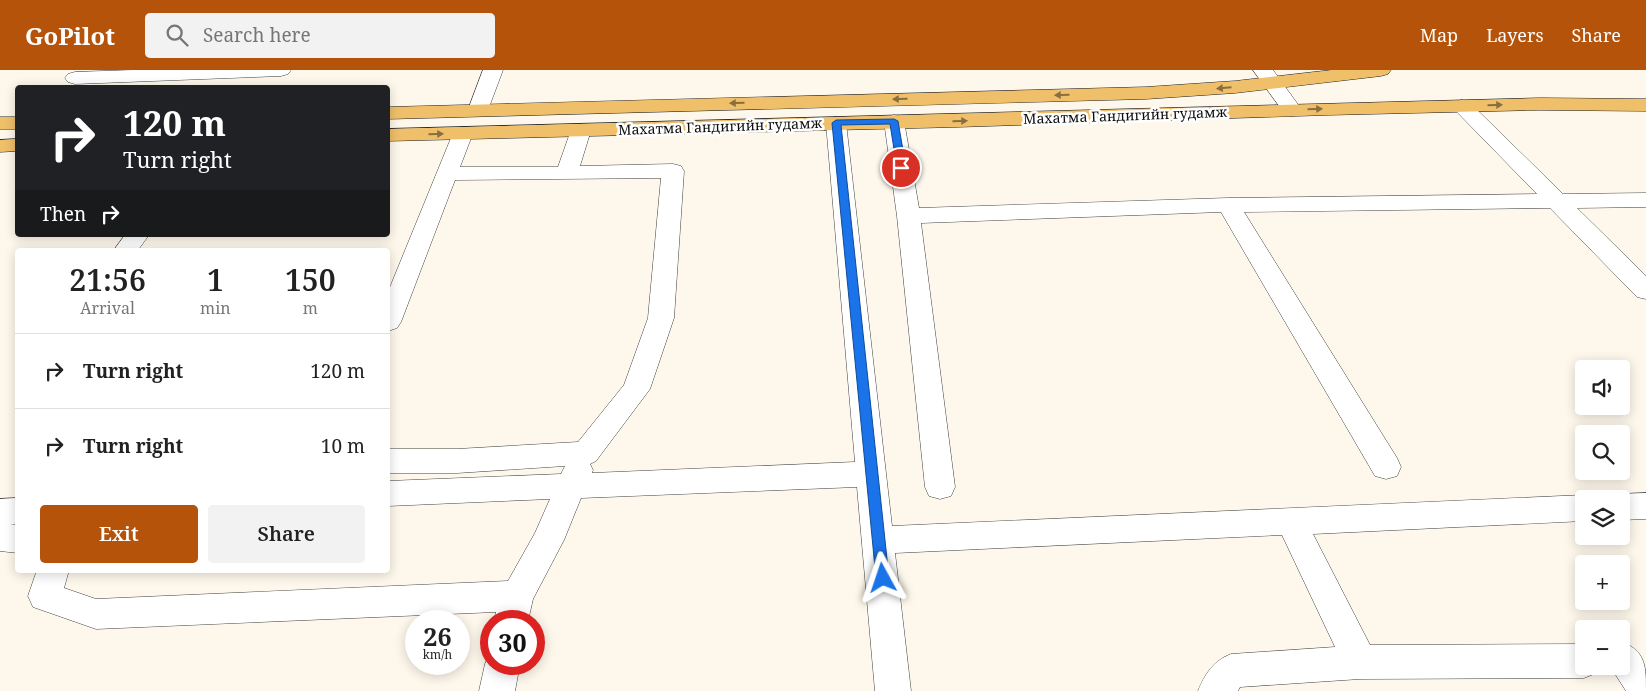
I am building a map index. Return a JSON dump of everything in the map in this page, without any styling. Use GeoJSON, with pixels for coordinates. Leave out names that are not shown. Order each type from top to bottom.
{"type":"FeatureCollection","features":[{"type":"Feature","properties":{"kind":"main road","name":"Махатма Гандигийн гудамж"},"geometry":{"type":"LineString","coordinates":[[390,113],[1146,93],[1268,77],[1380,70]]}},
{"type":"Feature","properties":{"kind":"main road","name":"Махатма Гандигийн гудамж"},"geometry":{"type":"LineString","coordinates":[[390,135],[1643,101]]}},
{"type":"Feature","properties":{"kind":"main road"},"geometry":{"type":"LineString","coordinates":[[0,124],[15,123]]}},
{"type":"Feature","properties":{"kind":"main road"},"geometry":{"type":"LineString","coordinates":[[0,146],[15,145]]}},
{"type":"Feature","properties":{"kind":"street"},"geometry":{"type":"LineString","coordinates":[[76,78],[163,72],[281,70]]}},
{"type":"Feature","properties":{"kind":"street"},"geometry":{"type":"LineString","coordinates":[[478,110],[493,70]]}},
{"type":"Feature","properties":{"kind":"street"},"geometry":{"type":"LineString","coordinates":[[1268,77],[1292,110]]}},
{"type":"Feature","properties":{"kind":"street"},"geometry":{"type":"LineString","coordinates":[[1462,106],[1555,202],[1646,291]]}},
{"type":"Feature","properties":{"kind":"street"},"geometry":{"type":"LineString","coordinates":[[894,121],[909,216],[940,487]]}},
{"type":"Feature","properties":{"kind":"street"},"geometry":{"type":"LineString","coordinates":[[836,123],[893,691]]}},
{"type":"Feature","properties":{"kind":"street"},"geometry":{"type":"LineString","coordinates":[[567,173],[581,130]]}},
{"type":"Feature","properties":{"kind":"street"},"geometry":{"type":"LineString","coordinates":[[390,317],[463,133]]}},
{"type":"Feature","properties":{"kind":"street"},"geometry":{"type":"LineString","coordinates":[[52,573],[46,596],[96,614],[514,608],[548,540],[570,485],[586,453],[636,389],[661,318],[673,171],[446,174]]}},
{"type":"Feature","properties":{"kind":"street"},"geometry":{"type":"LineString","coordinates":[[909,216],[1228,205],[1646,200]]}},
{"type":"Feature","properties":{"kind":"street"},"geometry":{"type":"LineString","coordinates":[[1228,205],[1386,467]]}},
{"type":"Feature","properties":{"kind":"street"},"geometry":{"type":"LineString","coordinates":[[127,248],[136,237]]}},
{"type":"Feature","properties":{"kind":"street"},"geometry":{"type":"LineString","coordinates":[[390,461],[457,461],[586,453]]}},
{"type":"Feature","properties":{"kind":"street"},"geometry":{"type":"LineString","coordinates":[[390,493],[872,474]]}},
{"type":"Feature","properties":{"kind":"street"},"geometry":{"type":"LineString","coordinates":[[1630,507],[1646,506]]}},
{"type":"Feature","properties":{"kind":"street"},"geometry":{"type":"LineString","coordinates":[[879,540],[1575,508]]}},
{"type":"Feature","properties":{"kind":"street"},"geometry":{"type":"LineString","coordinates":[[0,512],[15,511]]}},
{"type":"Feature","properties":{"kind":"street"},"geometry":{"type":"LineString","coordinates":[[1291,521],[1360,662]]}},
{"type":"Feature","properties":{"kind":"street"},"geometry":{"type":"LineString","coordinates":[[0,537],[15,539]]}},
{"type":"Feature","properties":{"kind":"street"},"geometry":{"type":"LineString","coordinates":[[1631,660],[1646,690]]}},
{"type":"Feature","properties":{"kind":"street"},"geometry":{"type":"LineString","coordinates":[[1216,691],[1231,671],[1360,662],[1575,661]]}},
{"type":"Feature","properties":{"kind":"street"},"geometry":{"type":"LineString","coordinates":[[497,691],[501,675]]}},
{"type":"Feature","properties":{"kind":"route"},"geometry":{"type":"LineString","coordinates":[[883,578],[836,123],[894,121],[901,168]]}}]}
